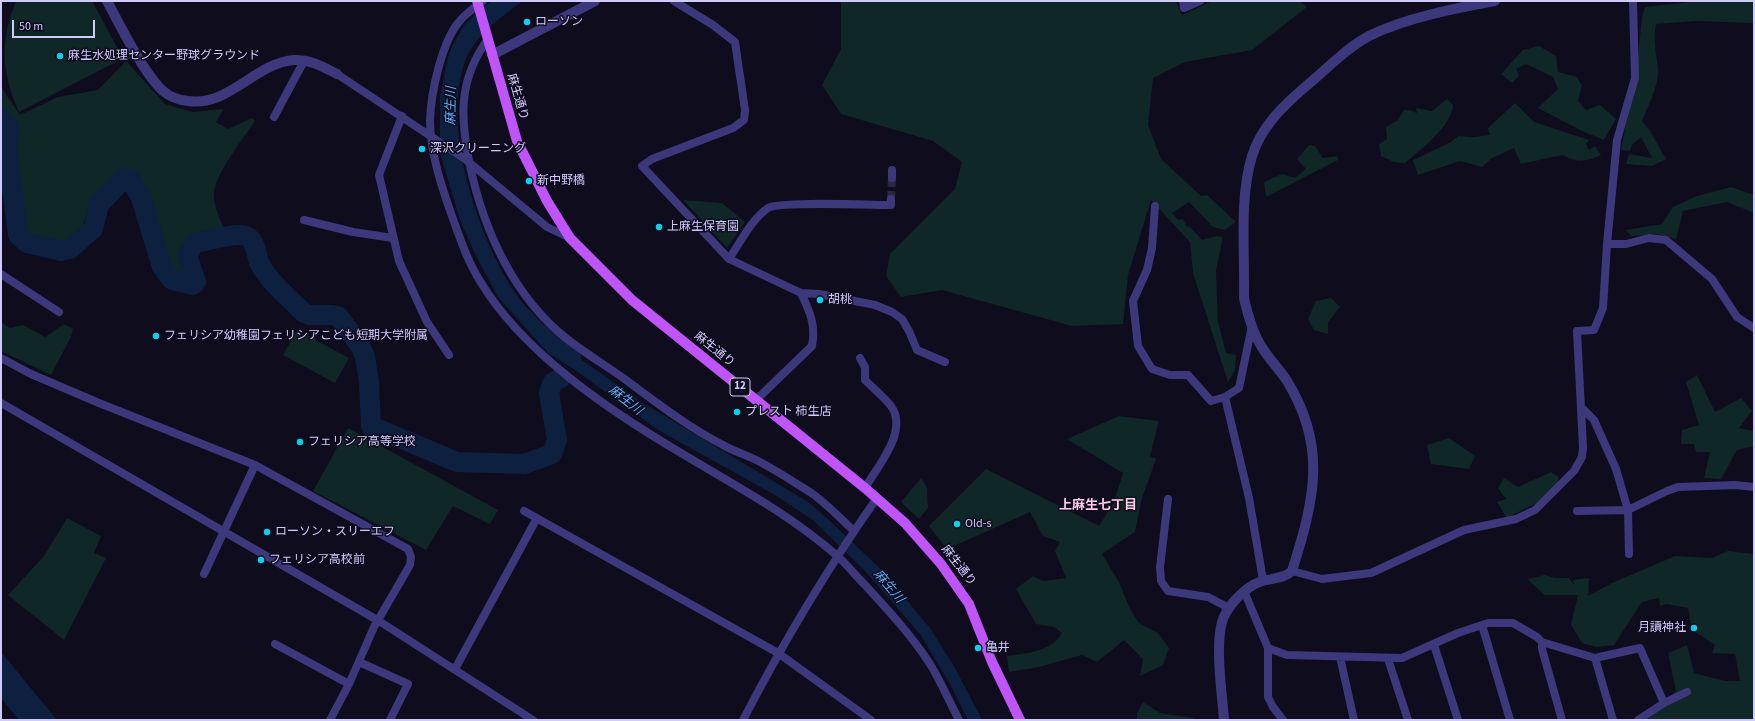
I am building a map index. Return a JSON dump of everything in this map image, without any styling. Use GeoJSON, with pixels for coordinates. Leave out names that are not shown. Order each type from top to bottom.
{"type":"FeatureCollection","features":[{"type":"Feature","properties":{"kind":"main road","name":"麻生通り"},"geometry":{"type":"LineString","coordinates":[[479,2],[492,55],[518,141],[537,182],[570,238],[632,300],[865,488],[905,523],[961,591],[969,604],[992,662],[1020,720]]}},
{"type":"Feature","properties":{"kind":"street"},"geometry":{"type":"LineString","coordinates":[[107,1],[156,84],[164,92],[184,101],[201,102],[219,97],[275,65],[285,61],[304,61],[324,67],[430,135],[467,161],[547,227],[570,238]]}},
{"type":"Feature","properties":{"kind":"street"},"geometry":{"type":"LineString","coordinates":[[492,55],[595,1]]}},
{"type":"Feature","properties":{"kind":"street"},"geometry":{"type":"LineString","coordinates":[[674,1],[713,25],[735,42],[745,110],[744,120],[733,128],[652,159],[642,166],[729,259],[801,293],[819,294],[875,305],[892,312],[902,320],[909,331],[917,350],[946,362]]}},
{"type":"Feature","properties":{"kind":"street"},"geometry":{"type":"LineString","coordinates":[[1183,1],[1184,8],[1200,1]]}},
{"type":"Feature","properties":{"kind":"street"},"geometry":{"type":"LineString","coordinates":[[1224,720],[1220,681],[1222,622],[1229,608],[1244,591],[1263,580],[1283,577],[1292,571],[1312,487],[1315,467],[1312,441],[1298,399],[1286,379],[1263,349],[1252,326],[1244,298],[1245,202],[1252,156],[1270,121],[1293,98],[1350,48],[1369,36],[1400,24],[1495,1]]}},
{"type":"Feature","properties":{"kind":"street"},"geometry":{"type":"LineString","coordinates":[[1292,571],[1322,579],[1371,573],[1464,530],[1516,519],[1535,510],[1574,471],[1582,457],[1577,331],[1594,330],[1603,308],[1606,244],[1618,140],[1635,78],[1633,1]]}},
{"type":"Feature","properties":{"kind":"street"},"geometry":{"type":"LineString","coordinates":[[479,2],[458,23],[440,62],[431,106],[430,135],[447,202],[467,258],[497,307],[524,339],[554,365],[613,411],[782,513],[839,553],[926,658],[959,720]]}},
{"type":"Feature","properties":{"kind":"street"},"geometry":{"type":"LineString","coordinates":[[488,39],[476,55],[466,86],[463,125],[467,161],[489,232],[510,272],[535,308],[567,339],[680,419],[723,446],[755,460],[811,493],[853,533]]}},
{"type":"Feature","properties":{"kind":"street"},"geometry":{"type":"LineString","coordinates":[[274,117],[304,61]]}},
{"type":"Feature","properties":{"kind":"street"},"geometry":{"type":"LineString","coordinates":[[402,116],[379,175],[399,261],[428,322],[449,355]]}},
{"type":"Feature","properties":{"kind":"street"},"geometry":{"type":"LineString","coordinates":[[729,259],[756,218],[770,206],[788,204],[891,205],[892,199]]}},
{"type":"Feature","properties":{"kind":"street"},"geometry":{"type":"LineString","coordinates":[[1155,206],[1152,248],[1147,270],[1133,301],[1138,346],[1152,369],[1170,375],[1188,375],[1211,401],[1225,397],[1239,388],[1252,326]]}},
{"type":"Feature","properties":{"kind":"street"},"geometry":{"type":"LineString","coordinates":[[304,220],[353,232],[393,238]]}},
{"type":"Feature","properties":{"kind":"street"},"geometry":{"type":"LineString","coordinates":[[1606,244],[1626,244],[1649,238],[1666,240],[1712,279],[1737,318],[1754,328]]}},
{"type":"Feature","properties":{"kind":"street"},"geometry":{"type":"LineString","coordinates":[[1,274],[59,312]]}},
{"type":"Feature","properties":{"kind":"street"},"geometry":{"type":"LineString","coordinates":[[756,400],[812,346],[814,334],[812,314],[801,293]]}},
{"type":"Feature","properties":{"kind":"street"},"geometry":{"type":"LineString","coordinates":[[1,358],[31,374],[92,400],[255,465],[408,550],[411,557],[410,565],[379,621],[330,720]]}},
{"type":"Feature","properties":{"kind":"street"},"geometry":{"type":"LineString","coordinates":[[860,358],[865,366],[865,380],[892,407],[896,418],[894,441],[865,488]]}},
{"type":"Feature","properties":{"kind":"street"},"geometry":{"type":"LineString","coordinates":[[1225,397],[1249,498],[1263,580]]}},
{"type":"Feature","properties":{"kind":"street"},"geometry":{"type":"LineString","coordinates":[[1,403],[379,621],[532,720]]}},
{"type":"Feature","properties":{"kind":"street"},"geometry":{"type":"LineString","coordinates":[[1581,407],[1594,420],[1616,469],[1628,510],[1629,554]]}},
{"type":"Feature","properties":{"kind":"street"},"geometry":{"type":"LineString","coordinates":[[204,574],[255,465]]}},
{"type":"Feature","properties":{"kind":"street"},"geometry":{"type":"LineString","coordinates":[[1577,511],[1628,510],[1667,490],[1678,487],[1735,485],[1754,487]]}},
{"type":"Feature","properties":{"kind":"street"},"geometry":{"type":"LineString","coordinates":[[743,720],[778,653],[839,553],[877,498]]}},
{"type":"Feature","properties":{"kind":"street"},"geometry":{"type":"LineString","coordinates":[[1168,499],[1160,567],[1161,581],[1168,591],[1208,597],[1229,608]]}},
{"type":"Feature","properties":{"kind":"street"},"geometry":{"type":"LineString","coordinates":[[524,511],[778,653],[871,720]]}},
{"type":"Feature","properties":{"kind":"street"},"geometry":{"type":"LineString","coordinates":[[455,669],[537,518]]}},
{"type":"Feature","properties":{"kind":"street"},"geometry":{"type":"LineString","coordinates":[[1244,591],[1268,648],[1268,697],[1273,708],[1283,720]]}},
{"type":"Feature","properties":{"kind":"street"},"geometry":{"type":"LineString","coordinates":[[1268,648],[1287,655],[1340,658],[1402,658],[1458,633],[1488,623],[1513,623],[1537,637],[1542,642],[1595,658],[1640,648],[1664,703]]}},
{"type":"Feature","properties":{"kind":"street"},"geometry":{"type":"LineString","coordinates":[[1482,625],[1510,720]]}},
{"type":"Feature","properties":{"kind":"street"},"geometry":{"type":"LineString","coordinates":[[1542,642],[1542,649],[1562,720]]}},
{"type":"Feature","properties":{"kind":"street"},"geometry":{"type":"LineString","coordinates":[[275,644],[349,684]]}},
{"type":"Feature","properties":{"kind":"street"},"geometry":{"type":"LineString","coordinates":[[1434,645],[1458,720]]}},
{"type":"Feature","properties":{"kind":"street"},"geometry":{"type":"LineString","coordinates":[[1340,658],[1354,720]]}},
{"type":"Feature","properties":{"kind":"street"},"geometry":{"type":"LineString","coordinates":[[1595,658],[1613,720]]}},
{"type":"Feature","properties":{"kind":"street"},"geometry":{"type":"LineString","coordinates":[[1388,659],[1408,720]]}},
{"type":"Feature","properties":{"kind":"street"},"geometry":{"type":"LineString","coordinates":[[359,662],[408,684],[390,720]]}},
{"type":"Feature","properties":{"kind":"street"},"geometry":{"type":"LineString","coordinates":[[1638,720],[1664,703],[1687,692]]}},
{"type":"Feature","properties":{"kind":"green space","name":"麻生水処理センター野球グラウンド"},"geometry":{"type":"Polygon","coordinates":[[[16,1],[92,1],[118,49],[116,62],[19,112],[9,83],[5,56],[7,30],[16,1]]]}},
{"type":"Feature","properties":{"kind":"green space"},"geometry":{"type":"Polygon","coordinates":[[[841,1],[1176,1],[1182,15],[1212,1],[1299,1],[1307,7],[1252,50],[1185,62],[1153,78],[1148,125],[1161,159],[1201,196],[1207,195],[1236,222],[1225,230],[1213,227],[1189,202],[1172,213],[1178,220],[1183,219],[1187,227],[1189,226],[1202,240],[1217,236],[1223,237],[1216,271],[1218,322],[1226,353],[1236,355],[1235,370],[1228,382],[1193,273],[1190,242],[1151,200],[1128,275],[1123,324],[1072,326],[942,290],[901,297],[886,276],[890,254],[955,189],[962,162],[933,141],[841,114],[822,85],[841,49],[841,1]]]}},
{"type":"Feature","properties":{"kind":"green space"},"geometry":{"type":"Polygon","coordinates":[[[1699,1],[1754,1],[1754,23],[1696,21],[1656,24],[1655,41],[1658,67],[1657,80],[1642,121],[1650,131],[1666,159],[1652,166],[1626,164],[1629,154],[1652,158],[1641,137],[1632,145],[1630,151],[1621,150],[1637,66],[1642,17],[1645,7],[1699,1]]]}},
{"type":"Feature","properties":{"kind":"green space"},"geometry":{"type":"Polygon","coordinates":[[[1539,46],[1556,56],[1558,72],[1577,77],[1582,85],[1578,101],[1586,110],[1600,105],[1616,119],[1604,140],[1582,131],[1538,108],[1558,89],[1553,77],[1526,64],[1516,69],[1519,76],[1512,83],[1501,74],[1523,50],[1539,46]]]}},
{"type":"Feature","properties":{"kind":"green space"},"geometry":{"type":"Polygon","coordinates":[[[126,61],[165,104],[193,112],[224,109],[216,122],[228,129],[252,118],[255,121],[226,164],[214,191],[215,205],[224,229],[197,236],[184,246],[182,261],[192,278],[177,276],[171,273],[167,268],[162,256],[164,241],[154,234],[144,217],[143,191],[141,183],[136,175],[127,170],[114,177],[101,189],[87,214],[81,229],[70,242],[62,246],[45,244],[22,235],[12,216],[8,196],[11,162],[15,155],[9,146],[15,131],[1,119],[1,87],[20,115],[58,97],[98,90],[126,61]]]}},
{"type":"Feature","properties":{"kind":"green space"},"geometry":{"type":"Polygon","coordinates":[[[1447,99],[1453,105],[1447,121],[1434,137],[1419,151],[1405,163],[1394,162],[1381,156],[1379,144],[1387,139],[1386,127],[1398,120],[1404,110],[1417,113],[1416,108],[1432,111],[1447,99]]]}},
{"type":"Feature","properties":{"kind":"green space"},"geometry":{"type":"Polygon","coordinates":[[[1515,103],[1534,122],[1589,140],[1586,144],[1589,150],[1595,146],[1601,155],[1582,161],[1562,155],[1521,164],[1514,148],[1492,158],[1482,167],[1460,161],[1418,175],[1413,160],[1451,142],[1458,136],[1474,137],[1490,135],[1488,128],[1515,103]]]}},
{"type":"Feature","properties":{"kind":"green space"},"geometry":{"type":"Polygon","coordinates":[[[1309,145],[1315,146],[1323,158],[1337,156],[1338,160],[1266,197],[1264,182],[1282,174],[1295,178],[1306,169],[1297,159],[1309,145]]]}},
{"type":"Feature","properties":{"kind":"green space"},"geometry":{"type":"Polygon","coordinates":[[[1731,187],[1754,195],[1754,213],[1727,202],[1683,211],[1676,239],[1657,234],[1631,236],[1626,230],[1662,224],[1673,207],[1697,196],[1731,187]]]}},
{"type":"Feature","properties":{"kind":"green space"},"geometry":{"type":"Polygon","coordinates":[[[683,200],[722,203],[745,222],[727,248],[683,200]]]}},
{"type":"Feature","properties":{"kind":"green space"},"geometry":{"type":"Polygon","coordinates":[[[1331,298],[1340,307],[1328,322],[1328,334],[1314,330],[1308,319],[1316,301],[1331,298]]]}},
{"type":"Feature","properties":{"kind":"green space"},"geometry":{"type":"Polygon","coordinates":[[[1,322],[10,328],[23,325],[45,337],[64,324],[73,329],[71,337],[51,375],[1,351],[1,322]]]}},
{"type":"Feature","properties":{"kind":"green space"},"geometry":{"type":"Polygon","coordinates":[[[297,330],[349,358],[335,383],[283,355],[297,330]]]}},
{"type":"Feature","properties":{"kind":"green space"},"geometry":{"type":"Polygon","coordinates":[[[1697,375],[1715,412],[1741,398],[1752,411],[1739,428],[1754,431],[1754,446],[1737,450],[1721,479],[1704,478],[1710,452],[1696,452],[1694,444],[1681,444],[1682,430],[1699,425],[1686,382],[1697,375]]]}},
{"type":"Feature","properties":{"kind":"green space"},"geometry":{"type":"Polygon","coordinates":[[[1119,416],[1159,421],[1150,456],[1156,459],[1142,498],[1135,532],[1102,554],[1119,582],[1130,609],[1139,623],[1158,633],[1169,648],[1163,665],[1140,676],[1143,659],[1124,640],[1097,662],[1082,655],[1039,667],[1009,672],[1007,656],[1045,648],[1052,644],[1062,633],[1054,627],[1036,624],[1016,589],[1033,576],[1043,581],[1066,578],[1055,551],[1060,542],[1043,536],[1030,512],[947,549],[929,526],[986,469],[1099,526],[1114,502],[1123,473],[1067,439],[1119,416]]]}},
{"type":"Feature","properties":{"kind":"green space"},"geometry":{"type":"Polygon","coordinates":[[[348,428],[498,510],[490,524],[453,506],[426,550],[313,491],[348,428]]]}},
{"type":"Feature","properties":{"kind":"green space"},"geometry":{"type":"Polygon","coordinates":[[[1449,438],[1475,456],[1469,469],[1431,464],[1427,445],[1449,438]]]}},
{"type":"Feature","properties":{"kind":"green space"},"geometry":{"type":"Polygon","coordinates":[[[1551,472],[1559,477],[1555,490],[1540,501],[1507,518],[1497,502],[1506,499],[1498,488],[1504,478],[1518,487],[1551,472]]]}},
{"type":"Feature","properties":{"kind":"green space"},"geometry":{"type":"Polygon","coordinates":[[[921,478],[927,488],[928,508],[919,519],[901,502],[921,478]]]}},
{"type":"Feature","properties":{"kind":"green space"},"geometry":{"type":"Polygon","coordinates":[[[67,518],[101,536],[94,553],[106,558],[64,640],[8,595],[44,556],[67,518]]]}},
{"type":"Feature","properties":{"kind":"green space"},"geometry":{"type":"Polygon","coordinates":[[[1728,551],[1754,554],[1754,720],[1648,720],[1653,711],[1676,691],[1668,653],[1687,645],[1694,673],[1725,681],[1740,681],[1735,654],[1712,653],[1715,645],[1692,630],[1688,608],[1666,604],[1660,606],[1659,598],[1642,602],[1614,645],[1597,647],[1582,643],[1571,625],[1578,595],[1545,595],[1527,579],[1545,575],[1555,578],[1569,578],[1574,585],[1573,580],[1589,578],[1588,596],[1612,583],[1675,556],[1712,558],[1728,551]]]}},
{"type":"Feature","properties":{"kind":"green space"},"geometry":{"type":"Polygon","coordinates":[[[1143,702],[1160,713],[1194,718],[1193,720],[1137,720],[1137,713],[1143,702]]]}},
{"type":"Feature","properties":{"kind":"water","name":"麻生川"},"geometry":{"type":"Polygon","coordinates":[[[491,1],[523,1],[487,30],[467,57],[463,67],[458,93],[458,122],[461,153],[468,185],[478,216],[489,245],[516,294],[538,319],[580,354],[582,360],[643,403],[808,502],[830,521],[890,578],[898,590],[930,628],[955,668],[982,720],[968,720],[951,686],[920,634],[866,572],[814,521],[775,495],[658,430],[575,370],[548,353],[498,297],[475,254],[460,220],[440,153],[440,97],[447,61],[452,46],[465,24],[491,1]]]}},
{"type":"Feature","properties":{"kind":"water"},"geometry":{"type":"Polygon","coordinates":[[[1,652],[57,720],[19,720],[1,698],[1,652]]]}},
{"type":"Feature","properties":{"kind":"waterway"},"geometry":{"type":"LineString","coordinates":[[1,118],[6,123],[10,131],[6,142],[18,235],[27,243],[61,251],[70,249],[93,229],[99,205],[124,178],[130,179],[141,198],[162,267],[172,280],[193,285],[196,282],[187,255],[195,243],[235,235],[246,236],[254,244],[259,262],[267,276],[304,313],[310,315],[333,315],[339,317],[361,347],[365,357],[369,382],[371,426],[457,462],[524,464],[552,454],[557,440],[549,393],[553,382],[561,378]]}},
{"type":"Feature","properties":{"kind":"tunnel"},"geometry":{"type":"LineString","coordinates":[[891,199],[892,178]]}},
{"type":"Feature","properties":{"kind":"place","name":"ローソン"},"geometry":{"type":"Point","coordinates":[527,22]}},
{"type":"Feature","properties":{"kind":"place","name":"麻生水処理センター野球グラウンド"},"geometry":{"type":"Point","coordinates":[60,56]}},
{"type":"Feature","properties":{"kind":"place","name":"深沢クリーニング"},"geometry":{"type":"Point","coordinates":[422,149]}},
{"type":"Feature","properties":{"kind":"place","name":"新中野橋"},"geometry":{"type":"Point","coordinates":[529,181]}},
{"type":"Feature","properties":{"kind":"place","name":"上麻生保育園"},"geometry":{"type":"Point","coordinates":[659,227]}},
{"type":"Feature","properties":{"kind":"place","name":"胡桃"},"geometry":{"type":"Point","coordinates":[820,300]}},
{"type":"Feature","properties":{"kind":"place","name":"フェリシア幼稚園フェリシアこども短期大学附属"},"geometry":{"type":"Point","coordinates":[156,336]}},
{"type":"Feature","properties":{"kind":"place","name":"プレスト 柿生店"},"geometry":{"type":"Point","coordinates":[737,412]}},
{"type":"Feature","properties":{"kind":"place","name":"フェリシア高等学校"},"geometry":{"type":"Point","coordinates":[300,442]}},
{"type":"Feature","properties":{"kind":"place","name":"Old-s"},"geometry":{"type":"Point","coordinates":[957,524]}},
{"type":"Feature","properties":{"kind":"place","name":"ローソン・スリーエフ"},"geometry":{"type":"Point","coordinates":[267,532]}},
{"type":"Feature","properties":{"kind":"place","name":"フェリシア高校前"},"geometry":{"type":"Point","coordinates":[261,560]}},
{"type":"Feature","properties":{"kind":"place","name":"月讀神社"},"geometry":{"type":"Point","coordinates":[1694,628]}},
{"type":"Feature","properties":{"kind":"place","name":"亀井"},"geometry":{"type":"Point","coordinates":[978,648]}},
{"type":"Feature","properties":{"kind":"district","name":"上麻生七丁目"},"geometry":{"type":"Point","coordinates":[1098,506]}}]}
